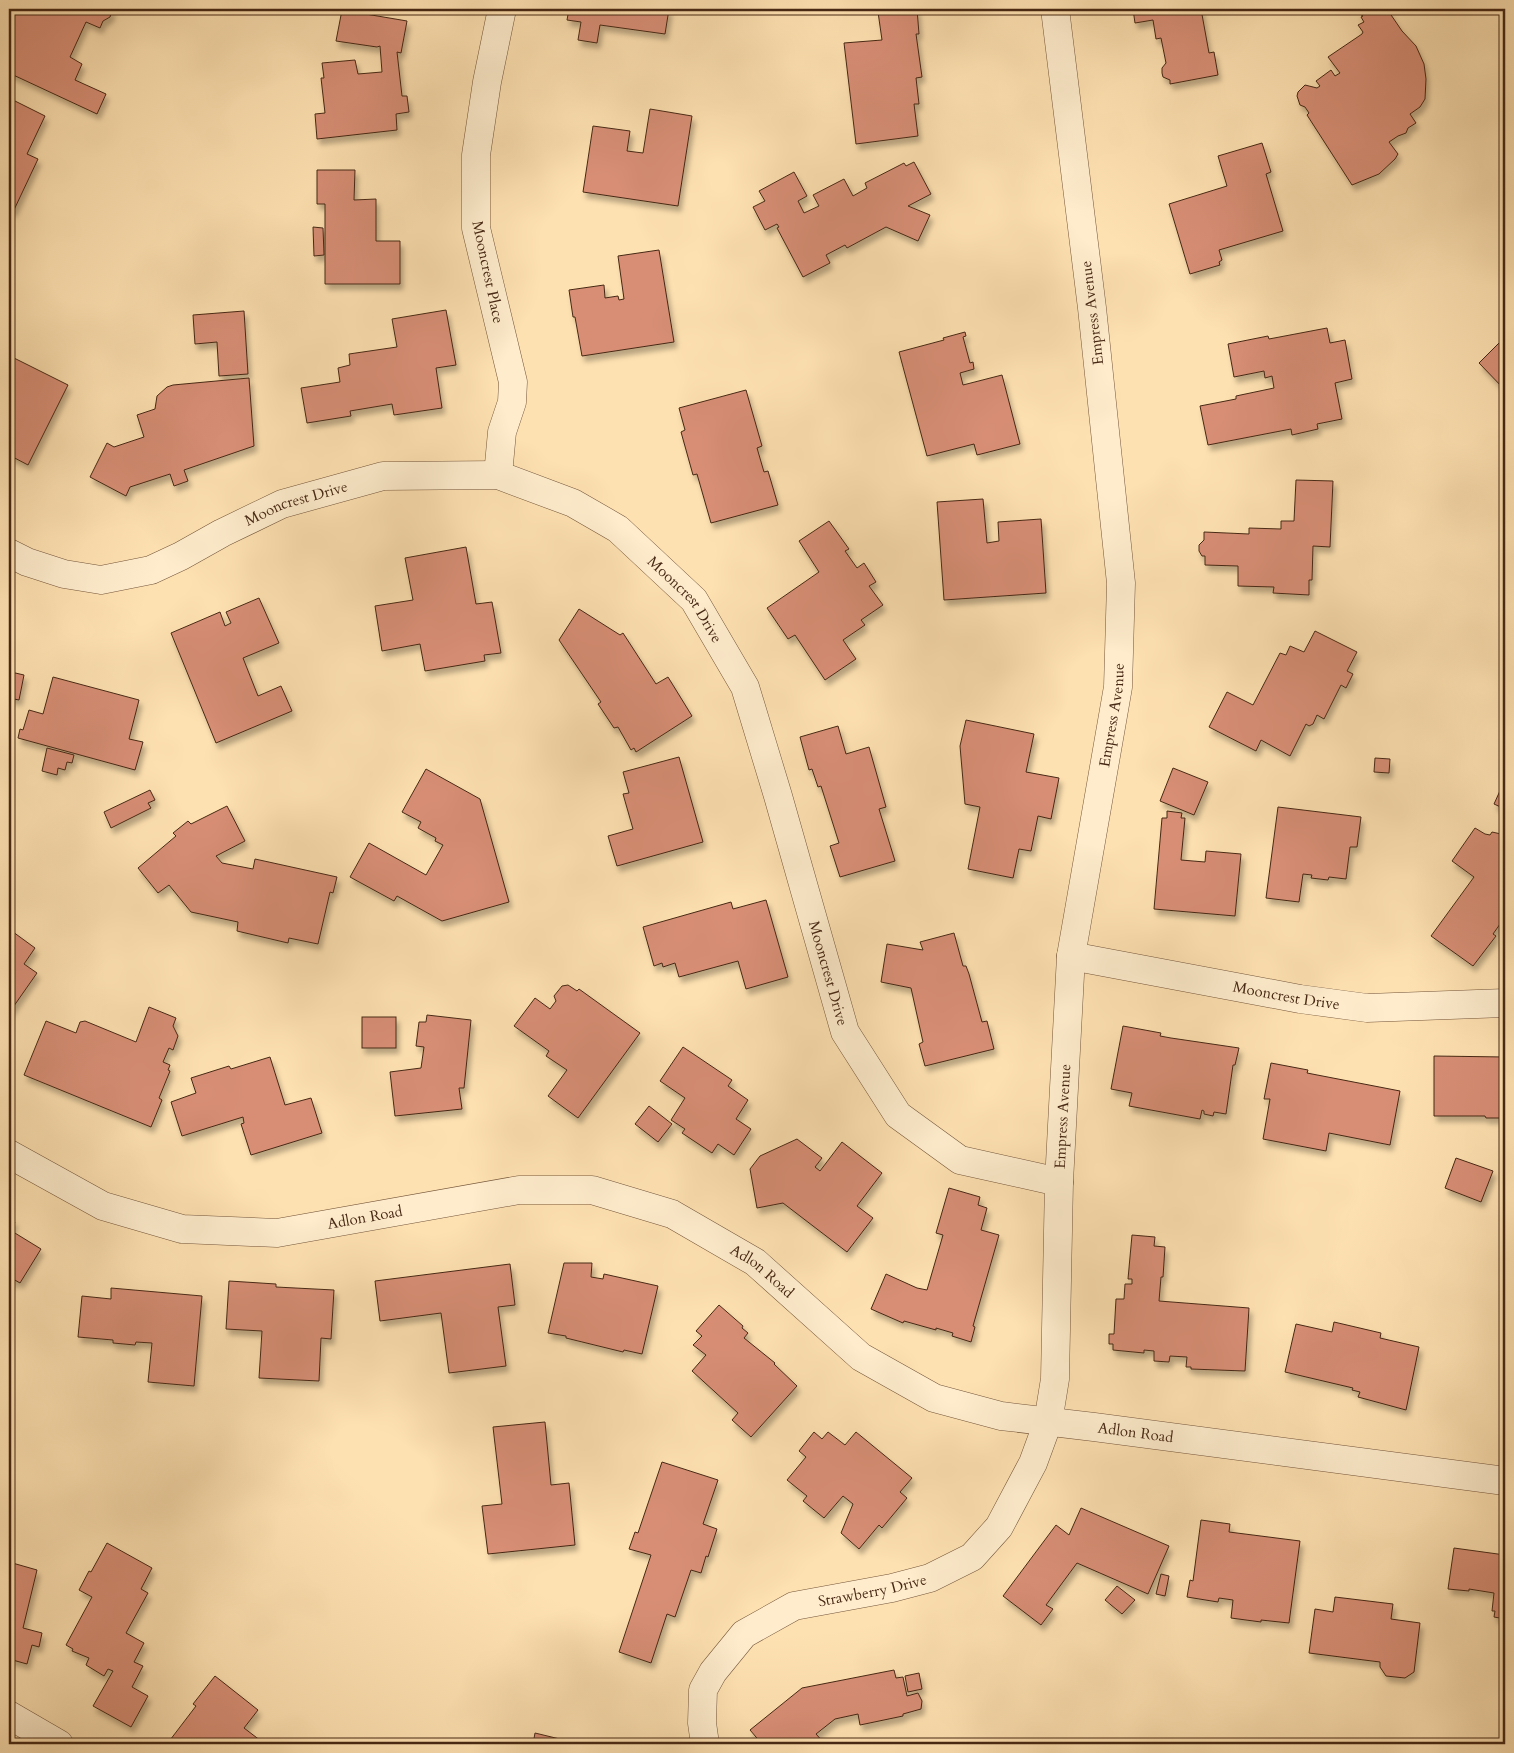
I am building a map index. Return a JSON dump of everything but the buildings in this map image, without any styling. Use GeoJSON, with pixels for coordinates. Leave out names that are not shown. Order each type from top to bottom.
{"type":"FeatureCollection","features":[{"type":"Feature","properties":{"kind":"street","name":"Mooncrest Place"},"geometry":{"type":"LineString","coordinates":[[498,475],[502,432],[512,402],[513,382],[476,228],[476,155],[487,82],[502,9]]}},
{"type":"Feature","properties":{"kind":"street","name":"Empress Avenue"},"geometry":{"type":"LineString","coordinates":[[1048,1422],[1056,1379],[1059,1182],[1071,956],[1118,688],[1121,584],[1092,308],[1055,9]]}},
{"type":"Feature","properties":{"kind":"street","name":"Mooncrest Drive"},"geometry":{"type":"LineString","coordinates":[[9,553],[27,562],[64,574],[101,580],[151,570],[282,504],[383,476],[498,475],[573,503],[618,529],[694,600],[745,687],[845,1032],[898,1115],[960,1160],[1059,1182]]}},
{"type":"Feature","properties":{"kind":"street","name":"Mooncrest Drive"},"geometry":{"type":"LineString","coordinates":[[1071,956],[1300,999],[1367,1008],[1505,1002]]}},
{"type":"Feature","properties":{"kind":"street","name":"Adlon Road"},"geometry":{"type":"LineString","coordinates":[[9,1154],[103,1206],[182,1229],[278,1233],[519,1190],[592,1190],[672,1214],[755,1262],[861,1357],[934,1398],[1001,1416],[1094,1426],[1505,1481]]}},
{"type":"Feature","properties":{"kind":"street","name":"Strawberry Drive"},"geometry":{"type":"LineString","coordinates":[[705,1744],[702,1723],[703,1690],[713,1672],[744,1634],[794,1606],[892,1588],[930,1578],[972,1557],[999,1526],[1033,1463],[1048,1422]]}},
{"type":"Feature","properties":{"kind":"street"},"geometry":{"type":"LineString","coordinates":[[9,1715],[59,1744]]}}]}
